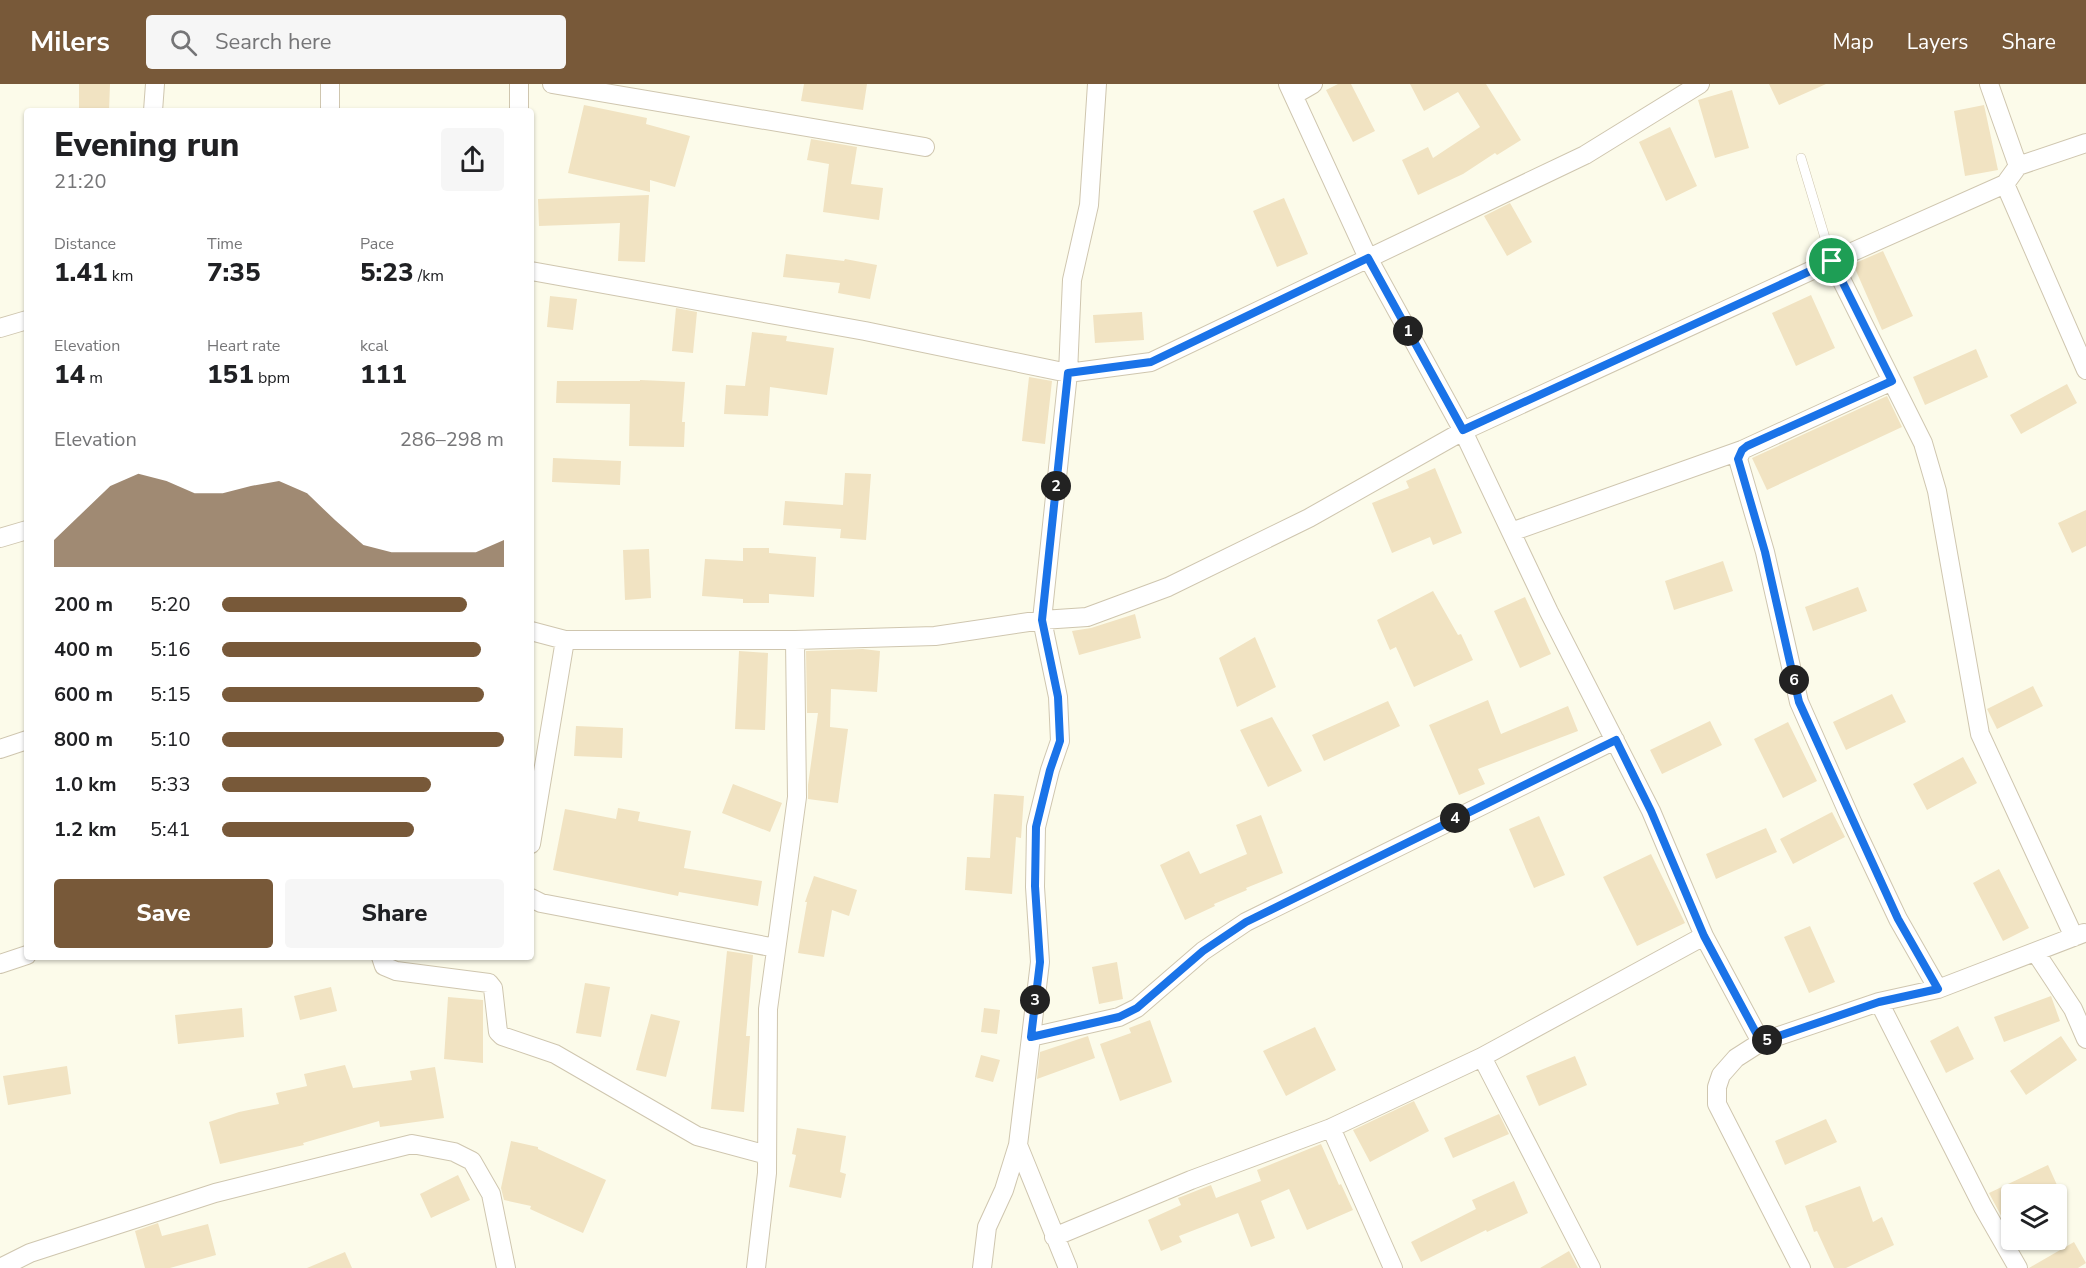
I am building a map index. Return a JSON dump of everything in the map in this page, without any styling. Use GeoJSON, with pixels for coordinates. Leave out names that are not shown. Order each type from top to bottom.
{"type":"FeatureCollection","features":[{"type":"Feature","properties":{"kind":"street"},"geometry":{"type":"LineString","coordinates":[[153,108],[155,84]]}},
{"type":"Feature","properties":{"kind":"street"},"geometry":{"type":"LineString","coordinates":[[330,84],[330,108]]}},
{"type":"Feature","properties":{"kind":"street"},"geometry":{"type":"LineString","coordinates":[[519,84],[519,108]]}},
{"type":"Feature","properties":{"kind":"street"},"geometry":{"type":"LineString","coordinates":[[552,84],[925,147]]}},
{"type":"Feature","properties":{"kind":"street"},"geometry":{"type":"LineString","coordinates":[[982,1268],[987,1227],[1004,1190],[1018,1145],[1040,962],[1035,886],[1036,827],[1050,770],[1060,741],[1058,697],[1042,620],[1068,373],[1072,280],[1089,205],[1097,84]]}},
{"type":"Feature","properties":{"kind":"street"},"geometry":{"type":"LineString","coordinates":[[1313,84],[1291,89],[1368,258],[1463,430],[1549,612],[1651,811],[1704,936],[1761,1042]]}},
{"type":"Feature","properties":{"kind":"street"},"geometry":{"type":"LineString","coordinates":[[534,272],[865,331],[1068,373],[1151,362],[1585,155],[1700,84]]}},
{"type":"Feature","properties":{"kind":"street"},"geometry":{"type":"LineString","coordinates":[[1989,84],[2018,166]]}},
{"type":"Feature","properties":{"kind":"street"},"geometry":{"type":"LineString","coordinates":[[534,632],[565,639],[795,640],[935,636],[1042,620],[1087,617],[1168,587],[1309,518],[1463,430],[2005,184],[2018,166],[2086,143]]}},
{"type":"Feature","properties":{"kind":"street"},"geometry":{"type":"LineString","coordinates":[[2005,184],[2086,370]]}},
{"type":"Feature","properties":{"kind":"street"},"geometry":{"type":"LineString","coordinates":[[1801,1268],[1717,1104],[1717,1088],[1721,1075],[1736,1058],[1761,1042],[1879,1002],[1938,989],[2080,935],[1980,734],[1937,491],[1923,443],[1832,261]]}},
{"type":"Feature","properties":{"kind":"street"},"geometry":{"type":"LineString","coordinates":[[0,328],[24,321]]}},
{"type":"Feature","properties":{"kind":"street"},"geometry":{"type":"LineString","coordinates":[[1511,532],[1742,450],[1892,381]]}},
{"type":"Feature","properties":{"kind":"street"},"geometry":{"type":"LineString","coordinates":[[1742,450],[1738,459],[1765,552],[1799,702],[1898,919],[1938,989]]}},
{"type":"Feature","properties":{"kind":"street"},"geometry":{"type":"LineString","coordinates":[[0,538],[24,531]]}},
{"type":"Feature","properties":{"kind":"street"},"geometry":{"type":"LineString","coordinates":[[534,826],[565,639]]}},
{"type":"Feature","properties":{"kind":"street"},"geometry":{"type":"LineString","coordinates":[[756,1268],[767,1173],[768,1009],[797,797],[795,640]]}},
{"type":"Feature","properties":{"kind":"street"},"geometry":{"type":"LineString","coordinates":[[1031,1037],[1119,1017],[1137,1008],[1203,951],[1246,922],[1616,740]]}},
{"type":"Feature","properties":{"kind":"street"},"geometry":{"type":"LineString","coordinates":[[0,749],[24,741]]}},
{"type":"Feature","properties":{"kind":"street"},"geometry":{"type":"LineString","coordinates":[[534,900],[541,903],[776,948]]}},
{"type":"Feature","properties":{"kind":"street"},"geometry":{"type":"LineString","coordinates":[[1054,1237],[1191,1180],[1331,1128],[1482,1057],[1704,936]]}},
{"type":"Feature","properties":{"kind":"street"},"geometry":{"type":"LineString","coordinates":[[2036,953],[2073,1010],[2086,1039]]}},
{"type":"Feature","properties":{"kind":"street"},"geometry":{"type":"LineString","coordinates":[[0,964],[24,956]]}},
{"type":"Feature","properties":{"kind":"street"},"geometry":{"type":"LineString","coordinates":[[382,960],[384,966],[396,971],[489,983],[493,988],[498,1032],[502,1036],[555,1054],[697,1136],[767,1155]]}},
{"type":"Feature","properties":{"kind":"street"},"geometry":{"type":"LineString","coordinates":[[1879,1002],[1983,1207],[2018,1268]]}},
{"type":"Feature","properties":{"kind":"street"},"geometry":{"type":"LineString","coordinates":[[1482,1057],[1591,1268]]}},
{"type":"Feature","properties":{"kind":"street"},"geometry":{"type":"LineString","coordinates":[[1331,1128],[1393,1268]]}},
{"type":"Feature","properties":{"kind":"street"},"geometry":{"type":"LineString","coordinates":[[0,1268],[30,1253],[215,1193],[412,1144],[454,1152],[472,1161],[491,1194],[506,1268]]}},
{"type":"Feature","properties":{"kind":"street"},"geometry":{"type":"LineString","coordinates":[[1018,1145],[1068,1268]]}},
{"type":"Feature","properties":{"kind":"lane"},"geometry":{"type":"LineString","coordinates":[[1801,158],[1832,261]]}},
{"type":"Feature","properties":{"kind":"building"},"geometry":{"type":"Polygon","coordinates":[[[79,84],[110,84],[109,108],[79,108],[79,84]]]}},
{"type":"Feature","properties":{"kind":"building"},"geometry":{"type":"Polygon","coordinates":[[[804,84],[867,84],[863,110],[801,101],[804,84]]]}},
{"type":"Feature","properties":{"kind":"building"},"geometry":{"type":"Polygon","coordinates":[[[1338,84],[1351,84],[1375,131],[1353,142],[1326,90],[1338,84]]]}},
{"type":"Feature","properties":{"kind":"building"},"geometry":{"type":"Polygon","coordinates":[[[1410,84],[1486,84],[1521,140],[1497,155],[1495,153],[1463,174],[1418,195],[1402,160],[1428,147],[1433,158],[1480,127],[1458,92],[1424,111],[1410,84]]]}},
{"type":"Feature","properties":{"kind":"building"},"geometry":{"type":"Polygon","coordinates":[[[1769,84],[1826,84],[1779,105],[1769,84]]]}},
{"type":"Feature","properties":{"kind":"building"},"geometry":{"type":"Polygon","coordinates":[[[1732,90],[1749,148],[1715,158],[1698,100],[1732,90]]]}},
{"type":"Feature","properties":{"kind":"building"},"geometry":{"type":"Polygon","coordinates":[[[584,105],[647,118],[646,124],[690,136],[675,187],[650,180],[650,192],[568,173],[584,105]]]}},
{"type":"Feature","properties":{"kind":"building"},"geometry":{"type":"Polygon","coordinates":[[[1984,105],[1998,170],[1965,176],[1954,111],[1984,105]]]}},
{"type":"Feature","properties":{"kind":"building"},"geometry":{"type":"Polygon","coordinates":[[[1670,127],[1697,186],[1666,201],[1639,142],[1670,127]]]}},
{"type":"Feature","properties":{"kind":"building"},"geometry":{"type":"Polygon","coordinates":[[[811,139],[857,147],[851,184],[883,188],[879,220],[823,212],[829,164],[807,160],[811,139]]]}},
{"type":"Feature","properties":{"kind":"building"},"geometry":{"type":"Polygon","coordinates":[[[649,195],[645,262],[618,261],[620,223],[539,226],[538,199],[649,195]]]}},
{"type":"Feature","properties":{"kind":"building"},"geometry":{"type":"Polygon","coordinates":[[[1284,198],[1308,254],[1277,267],[1253,211],[1284,198]]]}},
{"type":"Feature","properties":{"kind":"building"},"geometry":{"type":"Polygon","coordinates":[[[1510,203],[1532,242],[1507,256],[1484,216],[1510,203]]]}},
{"type":"Feature","properties":{"kind":"building"},"geometry":{"type":"Polygon","coordinates":[[[1883,251],[1913,316],[1882,330],[1853,264],[1883,251]]]}},
{"type":"Feature","properties":{"kind":"building"},"geometry":{"type":"Polygon","coordinates":[[[786,254],[844,261],[845,259],[877,265],[870,299],[838,293],[840,283],[783,277],[786,254]]]}},
{"type":"Feature","properties":{"kind":"building"},"geometry":{"type":"Polygon","coordinates":[[[1811,295],[1835,348],[1796,366],[1772,313],[1811,295]]]}},
{"type":"Feature","properties":{"kind":"building"},"geometry":{"type":"Polygon","coordinates":[[[550,296],[577,299],[573,330],[547,327],[550,296]]]}},
{"type":"Feature","properties":{"kind":"building"},"geometry":{"type":"Polygon","coordinates":[[[676,308],[697,312],[693,353],[672,351],[676,308]]]}},
{"type":"Feature","properties":{"kind":"building"},"geometry":{"type":"Polygon","coordinates":[[[1142,312],[1144,340],[1095,343],[1093,315],[1142,312]]]}},
{"type":"Feature","properties":{"kind":"building"},"geometry":{"type":"Polygon","coordinates":[[[752,332],[787,336],[786,341],[834,348],[827,395],[770,387],[768,416],[724,414],[726,385],[745,386],[752,332]]]}},
{"type":"Feature","properties":{"kind":"building"},"geometry":{"type":"Polygon","coordinates":[[[1976,349],[1988,377],[1925,405],[1913,377],[1976,349]]]}},
{"type":"Feature","properties":{"kind":"building"},"geometry":{"type":"Polygon","coordinates":[[[1029,377],[1052,381],[1045,444],[1022,441],[1029,377]]]}},
{"type":"Feature","properties":{"kind":"building"},"geometry":{"type":"Polygon","coordinates":[[[557,381],[685,382],[682,422],[685,422],[684,447],[629,446],[630,404],[556,403],[557,381]]]}},
{"type":"Feature","properties":{"kind":"building"},"geometry":{"type":"Polygon","coordinates":[[[2067,384],[2077,403],[2021,434],[2010,415],[2067,384]]]}},
{"type":"Feature","properties":{"kind":"building"},"geometry":{"type":"Polygon","coordinates":[[[1887,396],[1902,427],[1767,490],[1752,458],[1887,396]]]}},
{"type":"Feature","properties":{"kind":"building"},"geometry":{"type":"Polygon","coordinates":[[[553,458],[621,461],[620,485],[552,482],[553,458]]]}},
{"type":"Feature","properties":{"kind":"building"},"geometry":{"type":"Polygon","coordinates":[[[1435,468],[1462,533],[1433,545],[1430,537],[1392,553],[1372,503],[1409,488],[1406,481],[1435,468]]]}},
{"type":"Feature","properties":{"kind":"building"},"geometry":{"type":"Polygon","coordinates":[[[845,473],[871,474],[866,540],[840,538],[841,529],[783,525],[785,501],[843,505],[845,473]]]}},
{"type":"Feature","properties":{"kind":"building"},"geometry":{"type":"Polygon","coordinates":[[[2086,510],[2086,546],[2072,553],[2058,523],[2086,510]]]}},
{"type":"Feature","properties":{"kind":"building"},"geometry":{"type":"Polygon","coordinates":[[[743,548],[769,548],[769,553],[816,557],[814,597],[769,594],[769,603],[743,603],[743,599],[702,596],[705,559],[743,561],[743,548]]]}},
{"type":"Feature","properties":{"kind":"building"},"geometry":{"type":"Polygon","coordinates":[[[649,549],[651,598],[625,600],[623,550],[649,549]]]}},
{"type":"Feature","properties":{"kind":"building"},"geometry":{"type":"Polygon","coordinates":[[[1723,561],[1733,591],[1674,610],[1665,581],[1723,561]]]}},
{"type":"Feature","properties":{"kind":"building"},"geometry":{"type":"Polygon","coordinates":[[[1858,587],[1867,611],[1813,631],[1805,607],[1858,587]]]}},
{"type":"Feature","properties":{"kind":"building"},"geometry":{"type":"Polygon","coordinates":[[[1433,591],[1458,635],[1461,634],[1473,660],[1414,687],[1396,647],[1390,650],[1377,620],[1433,591]]]}},
{"type":"Feature","properties":{"kind":"building"},"geometry":{"type":"Polygon","coordinates":[[[1525,597],[1551,654],[1520,668],[1494,611],[1525,597]]]}},
{"type":"Feature","properties":{"kind":"building"},"geometry":{"type":"Polygon","coordinates":[[[1135,614],[1141,638],[1079,655],[1072,631],[1091,628],[1135,614]]]}},
{"type":"Feature","properties":{"kind":"building"},"geometry":{"type":"Polygon","coordinates":[[[1255,637],[1276,687],[1237,707],[1219,658],[1255,637]]]}},
{"type":"Feature","properties":{"kind":"building"},"geometry":{"type":"Polygon","coordinates":[[[863,649],[880,651],[877,692],[831,689],[830,727],[848,729],[838,803],[808,799],[818,713],[807,713],[806,651],[863,649]]]}},
{"type":"Feature","properties":{"kind":"building"},"geometry":{"type":"Polygon","coordinates":[[[739,651],[768,653],[765,730],[735,729],[739,651]]]}},
{"type":"Feature","properties":{"kind":"building"},"geometry":{"type":"Polygon","coordinates":[[[2033,686],[2043,706],[1997,729],[1987,709],[2033,686]]]}},
{"type":"Feature","properties":{"kind":"building"},"geometry":{"type":"Polygon","coordinates":[[[1892,694],[1906,722],[1846,750],[1833,722],[1892,694]]]}},
{"type":"Feature","properties":{"kind":"building"},"geometry":{"type":"Polygon","coordinates":[[[1488,700],[1501,734],[1568,706],[1578,731],[1478,769],[1485,784],[1459,795],[1429,725],[1488,700]]]}},
{"type":"Feature","properties":{"kind":"building"},"geometry":{"type":"Polygon","coordinates":[[[1388,701],[1400,726],[1324,761],[1312,735],[1388,701]]]}},
{"type":"Feature","properties":{"kind":"building"},"geometry":{"type":"Polygon","coordinates":[[[1272,717],[1302,771],[1268,787],[1240,730],[1272,717]]]}},
{"type":"Feature","properties":{"kind":"building"},"geometry":{"type":"Polygon","coordinates":[[[1710,721],[1722,745],[1662,774],[1650,750],[1710,721]]]}},
{"type":"Feature","properties":{"kind":"building"},"geometry":{"type":"Polygon","coordinates":[[[1788,722],[1817,781],[1783,798],[1754,739],[1788,722]]]}},
{"type":"Feature","properties":{"kind":"building"},"geometry":{"type":"Polygon","coordinates":[[[576,726],[623,728],[622,758],[574,756],[576,726]]]}},
{"type":"Feature","properties":{"kind":"building"},"geometry":{"type":"Polygon","coordinates":[[[1963,757],[1977,783],[1927,810],[1913,784],[1963,757]]]}},
{"type":"Feature","properties":{"kind":"building"},"geometry":{"type":"Polygon","coordinates":[[[733,784],[782,803],[770,832],[722,813],[733,784]]]}},
{"type":"Feature","properties":{"kind":"building"},"geometry":{"type":"Polygon","coordinates":[[[994,794],[1024,796],[1021,838],[1016,837],[1012,894],[965,890],[967,857],[990,858],[994,794]]]}},
{"type":"Feature","properties":{"kind":"building"},"geometry":{"type":"Polygon","coordinates":[[[618,808],[640,812],[638,821],[691,831],[684,868],[762,881],[758,906],[679,892],[678,896],[553,870],[565,809],[616,819],[618,808]]]}},
{"type":"Feature","properties":{"kind":"building"},"geometry":{"type":"Polygon","coordinates":[[[1832,812],[1845,837],[1793,864],[1780,839],[1832,812]]]}},
{"type":"Feature","properties":{"kind":"building"},"geometry":{"type":"Polygon","coordinates":[[[1261,815],[1283,873],[1246,888],[1247,890],[1185,920],[1160,865],[1189,851],[1200,874],[1247,854],[1236,825],[1261,815]]]}},
{"type":"Feature","properties":{"kind":"building"},"geometry":{"type":"Polygon","coordinates":[[[1539,816],[1565,875],[1534,888],[1509,829],[1539,816]]]}},
{"type":"Feature","properties":{"kind":"building"},"geometry":{"type":"Polygon","coordinates":[[[1766,828],[1777,852],[1716,879],[1706,854],[1766,828]]]}},
{"type":"Feature","properties":{"kind":"building"},"geometry":{"type":"Polygon","coordinates":[[[1651,854],[1685,923],[1637,946],[1603,877],[1651,854]]]}},
{"type":"Feature","properties":{"kind":"building"},"geometry":{"type":"Polygon","coordinates":[[[1999,869],[2029,928],[2003,941],[1973,883],[1999,869]]]}},
{"type":"Feature","properties":{"kind":"building"},"geometry":{"type":"Polygon","coordinates":[[[814,876],[857,890],[849,916],[832,910],[824,957],[798,953],[807,902],[805,902],[814,876]]]}},
{"type":"Feature","properties":{"kind":"building"},"geometry":{"type":"Polygon","coordinates":[[[1810,926],[1835,982],[1809,993],[1784,937],[1810,926]]]}},
{"type":"Feature","properties":{"kind":"building"},"geometry":{"type":"Polygon","coordinates":[[[727,951],[753,955],[746,1036],[750,1036],[744,1112],[711,1109],[727,951]]]}},
{"type":"Feature","properties":{"kind":"building"},"geometry":{"type":"Polygon","coordinates":[[[1117,962],[1123,999],[1099,1004],[1092,967],[1117,962]]]}},
{"type":"Feature","properties":{"kind":"building"},"geometry":{"type":"Polygon","coordinates":[[[585,983],[610,987],[601,1037],[576,1033],[585,983]]]}},
{"type":"Feature","properties":{"kind":"building"},"geometry":{"type":"Polygon","coordinates":[[[331,987],[337,1011],[300,1020],[294,996],[331,987]]]}},
{"type":"Feature","properties":{"kind":"building"},"geometry":{"type":"Polygon","coordinates":[[[2051,996],[2060,1021],[2004,1042],[1994,1017],[2051,996]]]}},
{"type":"Feature","properties":{"kind":"building"},"geometry":{"type":"Polygon","coordinates":[[[448,997],[483,1000],[483,1063],[444,1059],[448,997]]]}},
{"type":"Feature","properties":{"kind":"building"},"geometry":{"type":"Polygon","coordinates":[[[242,1008],[244,1037],[178,1044],[175,1015],[242,1008]]]}},
{"type":"Feature","properties":{"kind":"building"},"geometry":{"type":"Polygon","coordinates":[[[984,1008],[1000,1010],[997,1034],[981,1032],[984,1008]]]}},
{"type":"Feature","properties":{"kind":"building"},"geometry":{"type":"Polygon","coordinates":[[[651,1014],[680,1021],[666,1077],[636,1070],[651,1014]]]}},
{"type":"Feature","properties":{"kind":"building"},"geometry":{"type":"Polygon","coordinates":[[[1150,1020],[1172,1082],[1120,1101],[1100,1044],[1131,1033],[1129,1028],[1150,1020]]]}},
{"type":"Feature","properties":{"kind":"building"},"geometry":{"type":"Polygon","coordinates":[[[1958,1026],[1974,1059],[1946,1073],[1930,1041],[1958,1026]]]}},
{"type":"Feature","properties":{"kind":"building"},"geometry":{"type":"Polygon","coordinates":[[[1315,1027],[1336,1070],[1286,1096],[1263,1051],[1315,1027]]]}},
{"type":"Feature","properties":{"kind":"building"},"geometry":{"type":"Polygon","coordinates":[[[1088,1036],[1095,1058],[1037,1079],[1040,1052],[1088,1036]]]}},
{"type":"Feature","properties":{"kind":"building"},"geometry":{"type":"Polygon","coordinates":[[[2061,1036],[2077,1060],[2026,1095],[2010,1071],[2061,1036]]]}},
{"type":"Feature","properties":{"kind":"building"},"geometry":{"type":"Polygon","coordinates":[[[981,1055],[1000,1060],[993,1082],[975,1077],[981,1055]]]}},
{"type":"Feature","properties":{"kind":"building"},"geometry":{"type":"Polygon","coordinates":[[[1575,1056],[1587,1085],[1539,1106],[1526,1076],[1575,1056]]]}},
{"type":"Feature","properties":{"kind":"building"},"geometry":{"type":"Polygon","coordinates":[[[345,1065],[353,1088],[412,1080],[410,1071],[435,1067],[444,1118],[380,1127],[379,1121],[303,1143],[304,1145],[220,1164],[209,1122],[239,1112],[279,1104],[276,1093],[307,1086],[304,1074],[345,1065]]]}},
{"type":"Feature","properties":{"kind":"building"},"geometry":{"type":"Polygon","coordinates":[[[67,1066],[71,1094],[8,1105],[3,1076],[67,1066]]]}},
{"type":"Feature","properties":{"kind":"building"},"geometry":{"type":"Polygon","coordinates":[[[1414,1101],[1429,1131],[1370,1162],[1353,1130],[1414,1101]]]}},
{"type":"Feature","properties":{"kind":"building"},"geometry":{"type":"Polygon","coordinates":[[[1499,1114],[1509,1134],[1453,1158],[1444,1138],[1499,1114]]]}},
{"type":"Feature","properties":{"kind":"building"},"geometry":{"type":"Polygon","coordinates":[[[1826,1119],[1837,1142],[1785,1165],[1775,1141],[1826,1119]]]}},
{"type":"Feature","properties":{"kind":"building"},"geometry":{"type":"Polygon","coordinates":[[[797,1128],[846,1136],[840,1172],[846,1174],[841,1198],[789,1187],[796,1155],[792,1154],[797,1128]]]}},
{"type":"Feature","properties":{"kind":"building"},"geometry":{"type":"Polygon","coordinates":[[[511,1141],[538,1147],[606,1180],[583,1233],[530,1209],[531,1206],[504,1200],[501,1188],[511,1141]]]}},
{"type":"Feature","properties":{"kind":"building"},"geometry":{"type":"Polygon","coordinates":[[[1321,1144],[1353,1210],[1307,1230],[1289,1189],[1261,1201],[1275,1238],[1251,1247],[1238,1213],[1179,1236],[1182,1242],[1161,1251],[1148,1220],[1181,1205],[1178,1198],[1211,1185],[1216,1198],[1261,1181],[1257,1170],[1321,1144]]]}},
{"type":"Feature","properties":{"kind":"building"},"geometry":{"type":"Polygon","coordinates":[[[2048,1165],[2057,1184],[2008,1184],[2048,1165]]]}},
{"type":"Feature","properties":{"kind":"building"},"geometry":{"type":"Polygon","coordinates":[[[458,1175],[470,1200],[431,1218],[420,1194],[458,1175]]]}},
{"type":"Feature","properties":{"kind":"building"},"geometry":{"type":"Polygon","coordinates":[[[1514,1181],[1528,1213],[1487,1232],[1486,1230],[1421,1262],[1411,1242],[1476,1209],[1472,1200],[1514,1181]]]}},
{"type":"Feature","properties":{"kind":"building"},"geometry":{"type":"Polygon","coordinates":[[[1860,1186],[1873,1222],[1882,1217],[1894,1245],[1846,1268],[1834,1268],[1817,1231],[1814,1232],[1805,1206],[1860,1186]]]}},
{"type":"Feature","properties":{"kind":"building"},"geometry":{"type":"Polygon","coordinates":[[[2001,1187],[2001,1216],[1989,1193],[2001,1187]]]}},
{"type":"Feature","properties":{"kind":"building"},"geometry":{"type":"Polygon","coordinates":[[[158,1223],[162,1236],[208,1224],[216,1255],[170,1268],[145,1268],[135,1231],[158,1223]]]}},
{"type":"Feature","properties":{"kind":"building"},"geometry":{"type":"Polygon","coordinates":[[[2074,1242],[2086,1263],[2078,1268],[2029,1268],[2060,1250],[2067,1250],[2067,1246],[2074,1242]]]}},
{"type":"Feature","properties":{"kind":"building"},"geometry":{"type":"Polygon","coordinates":[[[1569,1251],[1578,1268],[1540,1268],[1569,1251]]]}},
{"type":"Feature","properties":{"kind":"building"},"geometry":{"type":"Polygon","coordinates":[[[345,1252],[352,1268],[307,1268],[345,1252]]]}},
{"type":"Feature","properties":{"kind":"route"},"geometry":{"type":"LineString","coordinates":[[1368,258],[1463,430],[1832,261],[1892,381],[1747,446],[1742,450],[1738,459],[1765,552],[1799,702],[1898,919],[1938,989],[1879,1002],[1761,1042],[1704,936],[1651,811],[1616,740],[1246,922],[1203,951],[1137,1008],[1119,1017],[1031,1037],[1040,962],[1035,886],[1036,827],[1050,770],[1060,741],[1058,697],[1042,620],[1068,373],[1151,362],[1368,258]]}}]}
